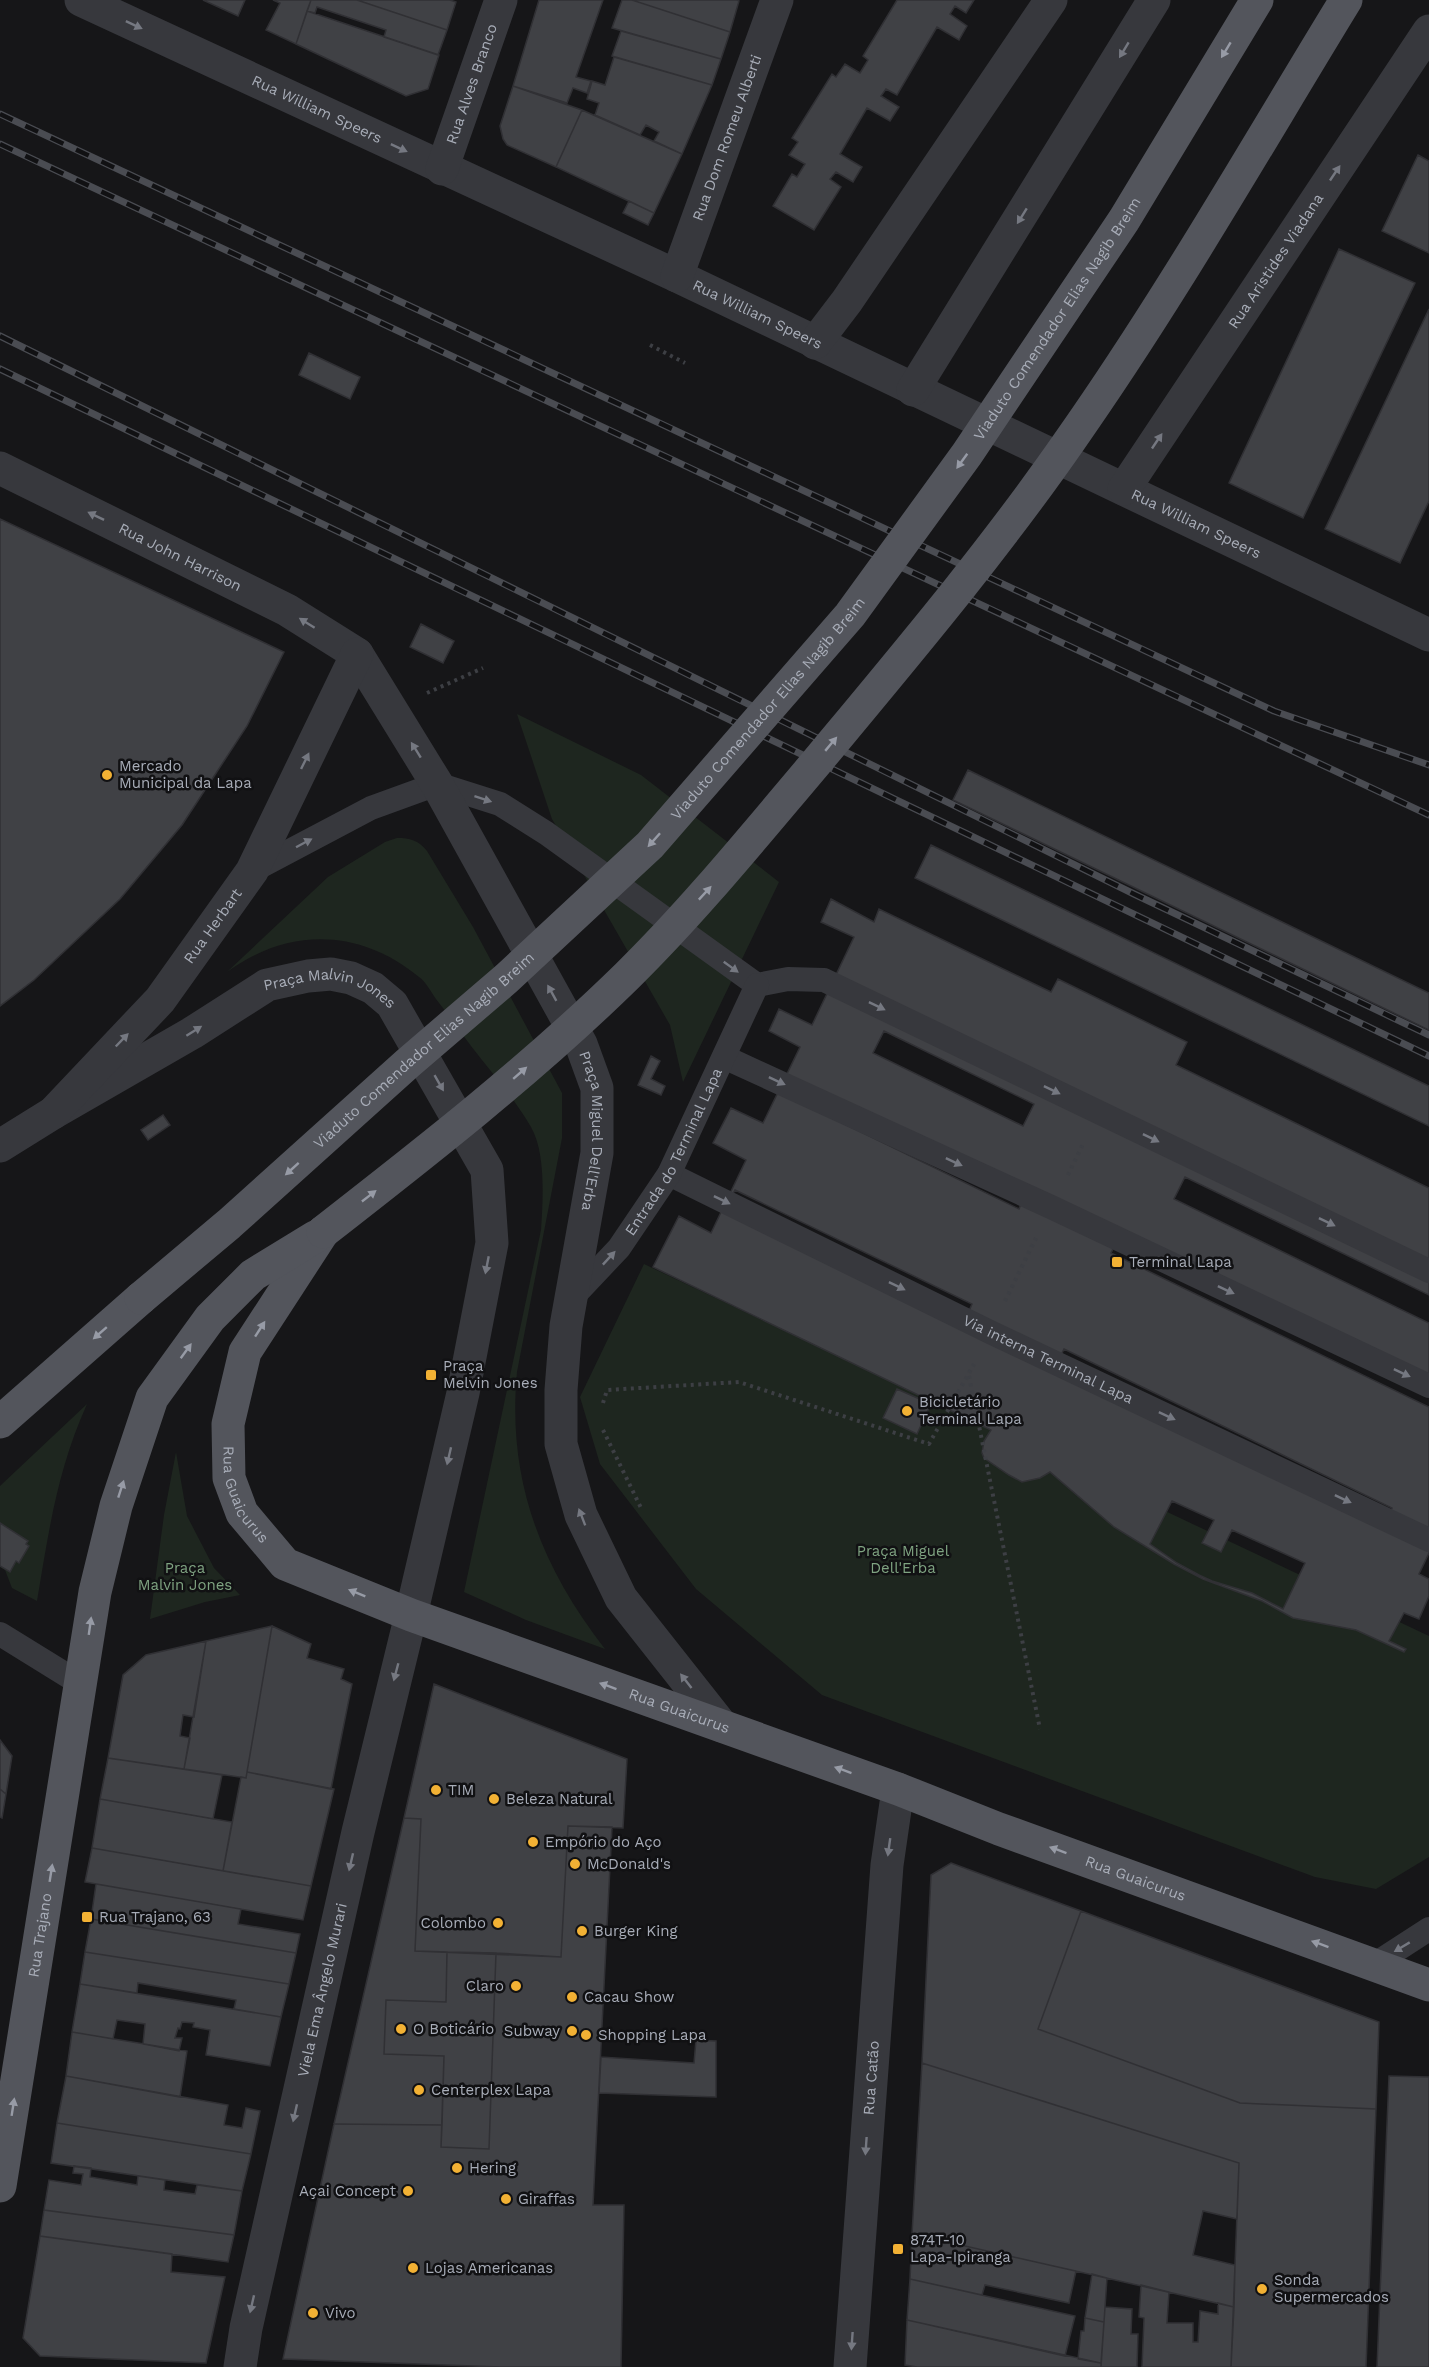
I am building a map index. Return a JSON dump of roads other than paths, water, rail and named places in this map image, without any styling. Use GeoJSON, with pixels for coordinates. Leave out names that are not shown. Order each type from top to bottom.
{"type":"FeatureCollection","features":[{"type":"Feature","properties":{"kind":"main road","name":"Viaduto Comendador Elias Nagib Breim"},"geometry":{"type":"LineString","coordinates":[[59,1369],[229,1224],[408,1063],[507,978],[650,845],[850,615],[967,454],[1124,220],[1257,0]]}},
{"type":"Feature","properties":{"kind":"main road"},"geometry":{"type":"LineString","coordinates":[[81,1684],[95,1592],[106,1546],[116,1506],[152,1398],[210,1318],[253,1275],[323,1232],[456,1128],[546,1051],[628,975],[723,874],[914,646],[1077,430],[1167,293],[1346,0]]}},
{"type":"Feature","properties":{"kind":"main road","name":"Rua Guaicurus"},"geometry":{"type":"LineString","coordinates":[[323,1232],[245,1352],[228,1424],[229,1478],[242,1513],[285,1564],[411,1615],[898,1789],[999,1829],[1429,1984]]}},
{"type":"Feature","properties":{"kind":"main road"},"geometry":{"type":"LineString","coordinates":[[0,1395],[59,1369]]}},
{"type":"Feature","properties":{"kind":"main road"},"geometry":{"type":"LineString","coordinates":[[0,1422],[59,1369]]}},
{"type":"Feature","properties":{"kind":"main road","name":"Rua Trajano"},"geometry":{"type":"LineString","coordinates":[[0,2186],[81,1684]]}},
{"type":"Feature","properties":{"kind":"street","name":"Rua William Speers"},"geometry":{"type":"LineString","coordinates":[[81,0],[677,276],[1429,635]]}},
{"type":"Feature","properties":{"kind":"street","name":"Rua Alves Branco"},"geometry":{"type":"LineString","coordinates":[[442,169],[501,0]]}},
{"type":"Feature","properties":{"kind":"street","name":"Rua Dom Romeu Alberti"},"geometry":{"type":"LineString","coordinates":[[677,276],[777,0]]}},
{"type":"Feature","properties":{"kind":"street"},"geometry":{"type":"LineString","coordinates":[[815,343],[847,301],[1051,0]]}},
{"type":"Feature","properties":{"kind":"street"},"geometry":{"type":"LineString","coordinates":[[913,390],[1154,0]]}},
{"type":"Feature","properties":{"kind":"street","name":"Rua Aristides Viadana"},"geometry":{"type":"LineString","coordinates":[[1124,489],[1429,31]]}},
{"type":"Feature","properties":{"kind":"street","name":"Rua John Harrison"},"geometry":{"type":"LineString","coordinates":[[0,468],[287,610],[357,654]]}},
{"type":"Feature","properties":{"kind":"street","name":"Praça Miguel Dell'Erba"},"geometry":{"type":"LineString","coordinates":[[357,654],[437,784],[581,1044],[597,1088],[597,1153],[569,1302],[561,1390],[561,1444],[581,1515],[621,1598],[722,1726]]}},
{"type":"Feature","properties":{"kind":"street","name":"Rua Herbart"},"geometry":{"type":"LineString","coordinates":[[1,1143],[53,1113],[160,1000],[252,871],[357,654]]}},
{"type":"Feature","properties":{"kind":"street","name":"Praça Malvin Jones"},"geometry":{"type":"LineString","coordinates":[[53,1113],[192,1034],[267,985],[308,976],[331,974],[351,978],[373,988],[392,1004],[488,1170],[492,1243],[463,1393],[411,1615]]}},
{"type":"Feature","properties":{"kind":"street","name":"Viela Ema Ângelo Murari"},"geometry":{"type":"LineString","coordinates":[[240,2367],[246,2328],[358,1832],[411,1615]]}},
{"type":"Feature","properties":{"kind":"street","name":"Rua Catão"},"geometry":{"type":"LineString","coordinates":[[850,2367],[887,1865],[898,1789]]}},
{"type":"Feature","properties":{"kind":"lane"},"geometry":{"type":"LineString","coordinates":[[252,871],[371,808],[437,784],[500,804],[546,833],[757,985],[788,979],[824,980],[1429,1271]]}},
{"type":"Feature","properties":{"kind":"lane","name":"Entrada do Terminal Lapa"},"geometry":{"type":"LineString","coordinates":[[569,1302],[619,1248],[669,1174],[757,985]]}},
{"type":"Feature","properties":{"kind":"lane"},"geometry":{"type":"LineString","coordinates":[[724,1057],[1051,1207],[1429,1386]]}},
{"type":"Feature","properties":{"kind":"lane","name":"Via interna Terminal Lapa"},"geometry":{"type":"LineString","coordinates":[[669,1174],[990,1332],[1429,1540]]}},
{"type":"Feature","properties":{"kind":"lane"},"geometry":{"type":"LineString","coordinates":[[0,1634],[81,1684]]}},
{"type":"Feature","properties":{"kind":"lane"},"geometry":{"type":"LineString","coordinates":[[1375,1964],[1429,1929]]}},
{"type":"Feature","properties":{"kind":"railway"},"geometry":{"type":"LineString","coordinates":[[0,114],[1274,711],[1429,765]]}},
{"type":"Feature","properties":{"kind":"railway"},"geometry":{"type":"LineString","coordinates":[[0,144],[1429,815]]}},
{"type":"Feature","properties":{"kind":"railway"},"geometry":{"type":"LineString","coordinates":[[0,336],[1134,894],[1429,1035]]}},
{"type":"Feature","properties":{"kind":"railway"},"geometry":{"type":"LineString","coordinates":[[0,369],[1429,1056]]}},
{"type":"Feature","properties":{"kind":"place","name":"Mercado Municipal da Lapa"},"geometry":{"type":"Point","coordinates":[107,775]}},
{"type":"Feature","properties":{"kind":"place","name":"Terminal Lapa"},"geometry":{"type":"Point","coordinates":[1117,1262]}},
{"type":"Feature","properties":{"kind":"place","name":"Praça Melvin Jones"},"geometry":{"type":"Point","coordinates":[431,1375]}},
{"type":"Feature","properties":{"kind":"place","name":"Bicicletário Terminal Lapa"},"geometry":{"type":"Point","coordinates":[907,1411]}},
{"type":"Feature","properties":{"kind":"place","name":"TIM"},"geometry":{"type":"Point","coordinates":[436,1790]}},
{"type":"Feature","properties":{"kind":"place","name":"Beleza Natural"},"geometry":{"type":"Point","coordinates":[494,1799]}},
{"type":"Feature","properties":{"kind":"place","name":"Empório do Aço"},"geometry":{"type":"Point","coordinates":[533,1842]}},
{"type":"Feature","properties":{"kind":"place","name":"McDonald's"},"geometry":{"type":"Point","coordinates":[575,1864]}},
{"type":"Feature","properties":{"kind":"place","name":"Rua Trajano, 63"},"geometry":{"type":"Point","coordinates":[87,1917]}},
{"type":"Feature","properties":{"kind":"place","name":"Colombo"},"geometry":{"type":"Point","coordinates":[498,1923]}},
{"type":"Feature","properties":{"kind":"place","name":"Burger King"},"geometry":{"type":"Point","coordinates":[582,1931]}},
{"type":"Feature","properties":{"kind":"place","name":"Claro"},"geometry":{"type":"Point","coordinates":[516,1986]}},
{"type":"Feature","properties":{"kind":"place","name":"Cacau Show"},"geometry":{"type":"Point","coordinates":[572,1997]}},
{"type":"Feature","properties":{"kind":"place","name":"O Boticário"},"geometry":{"type":"Point","coordinates":[401,2029]}},
{"type":"Feature","properties":{"kind":"place","name":"Subway"},"geometry":{"type":"Point","coordinates":[572,2031]}},
{"type":"Feature","properties":{"kind":"place","name":"Shopping Lapa"},"geometry":{"type":"Point","coordinates":[586,2035]}},
{"type":"Feature","properties":{"kind":"place","name":"Centerplex Lapa"},"geometry":{"type":"Point","coordinates":[419,2090]}},
{"type":"Feature","properties":{"kind":"place","name":"Hering"},"geometry":{"type":"Point","coordinates":[457,2168]}},
{"type":"Feature","properties":{"kind":"place","name":"Açai Concept"},"geometry":{"type":"Point","coordinates":[408,2191]}},
{"type":"Feature","properties":{"kind":"place","name":"Giraffas"},"geometry":{"type":"Point","coordinates":[506,2199]}},
{"type":"Feature","properties":{"kind":"place","name":"874T-10 Lapa-Ipiranga"},"geometry":{"type":"Point","coordinates":[898,2249]}},
{"type":"Feature","properties":{"kind":"place","name":"Lojas Americanas"},"geometry":{"type":"Point","coordinates":[413,2268]}},
{"type":"Feature","properties":{"kind":"place","name":"Sonda Supermercados"},"geometry":{"type":"Point","coordinates":[1262,2289]}},
{"type":"Feature","properties":{"kind":"place","name":"Vivo"},"geometry":{"type":"Point","coordinates":[313,2313]}}]}
